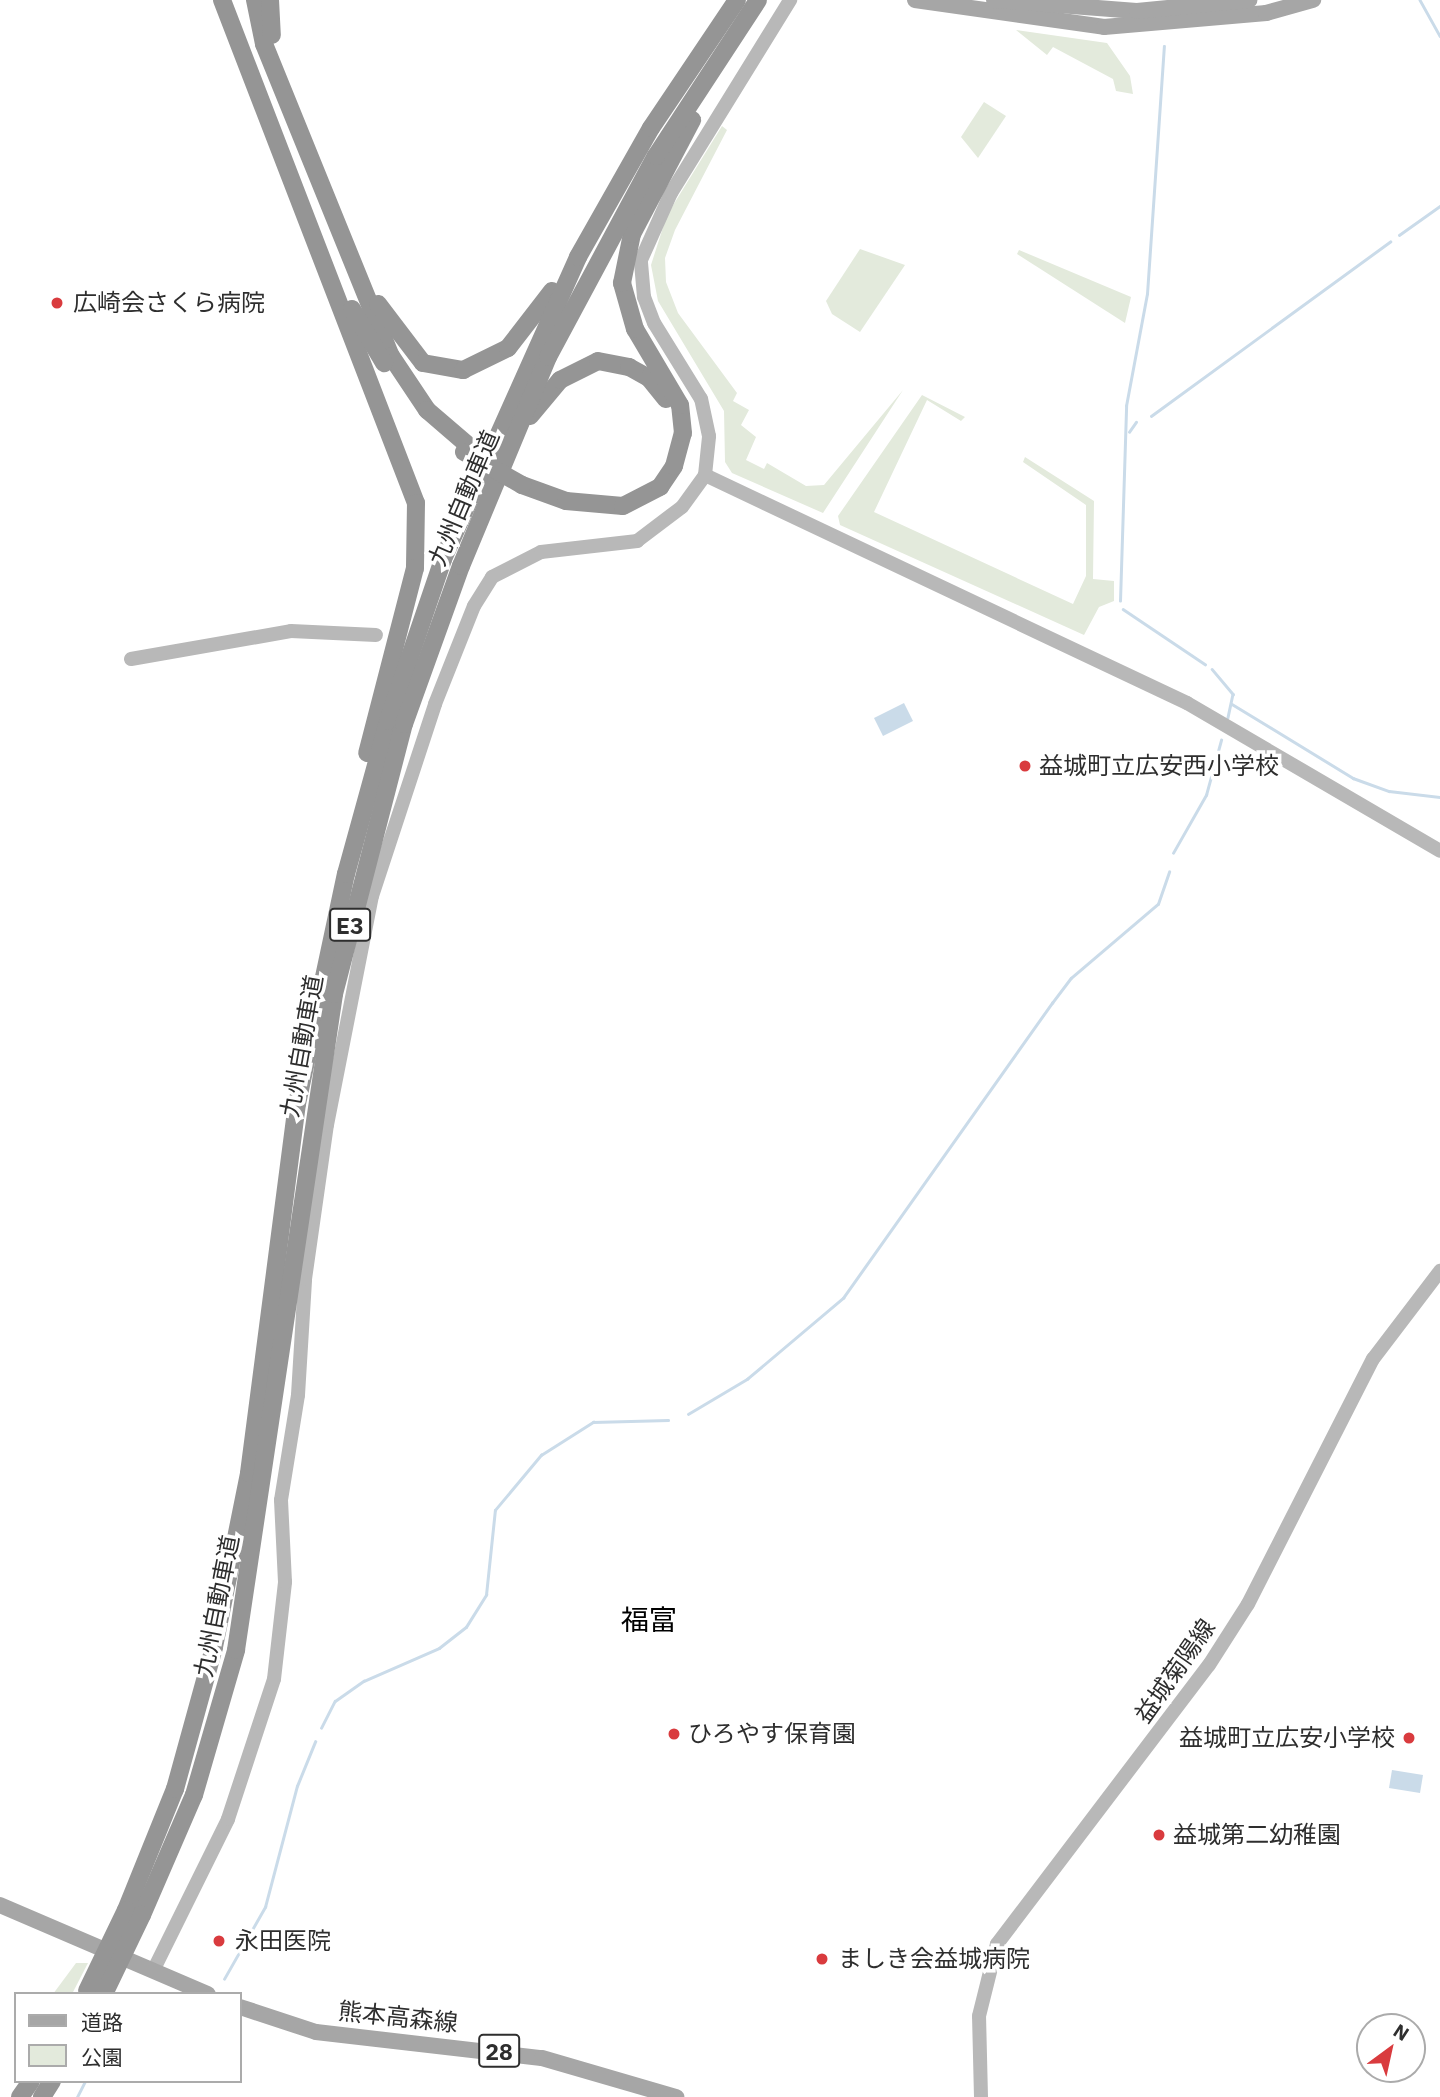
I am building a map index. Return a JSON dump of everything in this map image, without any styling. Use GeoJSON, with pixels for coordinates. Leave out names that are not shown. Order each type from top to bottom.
{"type":"FeatureCollection","features":[{"type":"Feature","properties":{"kind":"highway"},"geometry":{"type":"LineString","coordinates":[[222,0],[330,272],[416,503],[415,568],[366,757],[346,874]]}},
{"type":"Feature","properties":{"kind":"highway"},"geometry":{"type":"LineString","coordinates":[[247,0],[268,118]]}},
{"type":"Feature","properties":{"kind":"highway"},"geometry":{"type":"LineString","coordinates":[[255,0],[264,44],[391,356],[427,410],[467,449]]}},
{"type":"Feature","properties":{"kind":"highway"},"geometry":{"type":"LineString","coordinates":[[270,0],[290,110]]}},
{"type":"Feature","properties":{"kind":"highway","name":"九州自動車道"},"geometry":{"type":"LineString","coordinates":[[134,1912],[175,1789],[214,1647],[249,1473],[297,1104],[346,874],[388,721],[443,559],[578,257],[651,128],[737,0]]}},
{"type":"Feature","properties":{"kind":"highway"},"geometry":{"type":"LineString","coordinates":[[330,272],[397,385],[467,449],[566,501],[623,506],[660,487],[674,466],[683,433],[680,405],[628,312],[622,283],[625,254],[641,214],[758,0]]}},
{"type":"Feature","properties":{"kind":"highway","name":"九州自動車道"},"geometry":{"type":"LineString","coordinates":[[93,1992],[194,1795],[236,1650],[317,1097],[364,865],[433,641],[548,357],[625,212],[758,0]]}},
{"type":"Feature","properties":{"kind":"highway"},"geometry":{"type":"LineString","coordinates":[[352,262],[407,347],[423,363],[463,370],[509,348],[578,257]]}},
{"type":"Feature","properties":{"kind":"highway"},"geometry":{"type":"LineString","coordinates":[[519,432],[560,380],[598,361],[622,364],[649,378],[667,401],[673,420],[672,442],[661,470],[627,494],[578,495],[524,481]]}},
{"type":"Feature","properties":{"kind":"main road"},"geometry":{"type":"LineString","coordinates":[[915,0],[1104,27],[1153,26],[1266,13],[1313,0]]}},
{"type":"Feature","properties":{"kind":"main road"},"geometry":{"type":"LineString","coordinates":[[1006,1],[1136,6],[1250,0]]}},
{"type":"Feature","properties":{"kind":"main road"},"geometry":{"type":"LineString","coordinates":[[0,1905],[204,1992]]}},
{"type":"Feature","properties":{"kind":"main road","name":"熊本高森線"},"geometry":{"type":"LineString","coordinates":[[242,2008],[316,2032],[542,2059],[676,2097]]}},
{"type":"Feature","properties":{"kind":"street"},"geometry":{"type":"LineString","coordinates":[[1041,0],[1098,0]]}},
{"type":"Feature","properties":{"kind":"street"},"geometry":{"type":"LineString","coordinates":[[154,1969],[228,1819],[274,1679],[285,1582],[281,1500],[298,1395],[305,1279],[327,1125],[372,896],[435,704],[474,606],[492,577],[541,552],[637,541],[672,516],[705,475],[709,436],[701,399],[654,323],[644,297],[641,260],[671,193],[790,1]]}},
{"type":"Feature","properties":{"kind":"street"},"geometry":{"type":"LineString","coordinates":[[1104,27],[1136,6],[1153,26]]}},
{"type":"Feature","properties":{"kind":"street"},"geometry":{"type":"LineString","coordinates":[[705,475],[1187,702],[1440,851]]}},
{"type":"Feature","properties":{"kind":"street"},"geometry":{"type":"LineString","coordinates":[[131,659],[290,631],[376,635]]}},
{"type":"Feature","properties":{"kind":"street","name":"益城菊陽線"},"geometry":{"type":"LineString","coordinates":[[981,2097],[979,2016],[997,1944],[1209,1665],[1248,1604],[1373,1359],[1440,1271]]}},
{"type":"Feature","properties":{"kind":"green space"},"geometry":{"type":"Polygon","coordinates":[[[1016,30],[1107,43],[1130,76],[1133,94],[1116,91],[1113,79],[1053,47],[1047,55],[1016,30]]]}},
{"type":"Feature","properties":{"kind":"green space"},"geometry":{"type":"Polygon","coordinates":[[[984,102],[1006,116],[978,158],[961,137],[984,102]]]}},
{"type":"Feature","properties":{"kind":"green space"},"geometry":{"type":"Polygon","coordinates":[[[722,126],[727,130],[675,230],[665,258],[666,282],[678,313],[737,393],[733,401],[749,410],[741,425],[756,437],[746,460],[764,469],[767,463],[806,486],[824,485],[903,390],[823,513],[732,473],[725,462],[724,411],[658,301],[651,265],[667,215],[722,126]]]}},
{"type":"Feature","properties":{"kind":"green space"},"geometry":{"type":"Polygon","coordinates":[[[860,249],[905,265],[860,332],[832,314],[826,301],[860,249]]]}},
{"type":"Feature","properties":{"kind":"green space"},"geometry":{"type":"Polygon","coordinates":[[[1019,250],[1131,297],[1125,323],[1017,254],[1019,250]]]}},
{"type":"Feature","properties":{"kind":"green space"},"geometry":{"type":"Polygon","coordinates":[[[922,395],[965,417],[961,421],[927,400],[874,512],[1073,604],[1086,576],[1086,505],[1023,462],[1025,457],[1094,501],[1093,579],[1114,581],[1114,601],[1099,607],[1084,635],[840,525],[838,516],[922,395]]]}},
{"type":"Feature","properties":{"kind":"green space"},"geometry":{"type":"Polygon","coordinates":[[[76,1963],[88,1963],[73,1992],[54,1992],[76,1963]]]}},
{"type":"Feature","properties":{"kind":"water"},"geometry":{"type":"Polygon","coordinates":[[[904,703],[913,721],[883,736],[874,718],[904,703]]]}},
{"type":"Feature","properties":{"kind":"water"},"geometry":{"type":"Polygon","coordinates":[[[1392,1770],[1423,1775],[1420,1793],[1389,1788],[1392,1770]]]}},
{"type":"Feature","properties":{"kind":"waterway"},"geometry":{"type":"LineString","coordinates":[[1420,0],[1440,36]]}},
{"type":"Feature","properties":{"kind":"waterway"},"geometry":{"type":"LineString","coordinates":[[1120,601],[1126,406],[1147,294],[1164,47]]}},
{"type":"Feature","properties":{"kind":"waterway"},"geometry":{"type":"LineString","coordinates":[[1399,235],[1440,206]]}},
{"type":"Feature","properties":{"kind":"waterway"},"geometry":{"type":"LineString","coordinates":[[1151,416],[1390,242]]}},
{"type":"Feature","properties":{"kind":"waterway"},"geometry":{"type":"LineString","coordinates":[[1129,432],[1136,422]]}},
{"type":"Feature","properties":{"kind":"waterway"},"geometry":{"type":"LineString","coordinates":[[1123,609],[1205,664]]}},
{"type":"Feature","properties":{"kind":"waterway"},"geometry":{"type":"LineString","coordinates":[[1212,669],[1233,694],[1228,717]]}},
{"type":"Feature","properties":{"kind":"waterway"},"geometry":{"type":"LineString","coordinates":[[1232,704],[1353,778],[1389,791],[1440,797]]}},
{"type":"Feature","properties":{"kind":"waterway"},"geometry":{"type":"LineString","coordinates":[[1173,853],[1206,795],[1221,740]]}},
{"type":"Feature","properties":{"kind":"waterway"},"geometry":{"type":"LineString","coordinates":[[688,1414],[747,1379],[843,1298],[1071,978],[1158,904],[1169,872]]}},
{"type":"Feature","properties":{"kind":"waterway"},"geometry":{"type":"LineString","coordinates":[[321,1728],[335,1701],[364,1681],[439,1648],[466,1627],[486,1595],[495,1510],[541,1455],[593,1422],[668,1420]]}},
{"type":"Feature","properties":{"kind":"waterway"},"geometry":{"type":"LineString","coordinates":[[224,1979],[265,1907],[297,1786],[315,1742]]}},
{"type":"Feature","properties":{"kind":"waterway"},"geometry":{"type":"LineString","coordinates":[[77,2097],[84,2083]]}},
{"type":"Feature","properties":{"kind":"place","name":"広崎会さくら病院"},"geometry":{"type":"Point","coordinates":[57,303]}},
{"type":"Feature","properties":{"kind":"place","name":"益城町立広安西小学校"},"geometry":{"type":"Point","coordinates":[1025,766]}},
{"type":"Feature","properties":{"kind":"place","name":"ひろやす保育園"},"geometry":{"type":"Point","coordinates":[674,1734]}},
{"type":"Feature","properties":{"kind":"place","name":"益城町立広安小学校"},"geometry":{"type":"Point","coordinates":[1409,1738]}},
{"type":"Feature","properties":{"kind":"place","name":"益城第二幼稚園"},"geometry":{"type":"Point","coordinates":[1159,1835]}},
{"type":"Feature","properties":{"kind":"place","name":"永田医院"},"geometry":{"type":"Point","coordinates":[219,1941]}},
{"type":"Feature","properties":{"kind":"place","name":"ましき会益城病院"},"geometry":{"type":"Point","coordinates":[822,1959]}},
{"type":"Feature","properties":{"kind":"district","name":"福富"},"geometry":{"type":"Point","coordinates":[649,1620]}}]}
